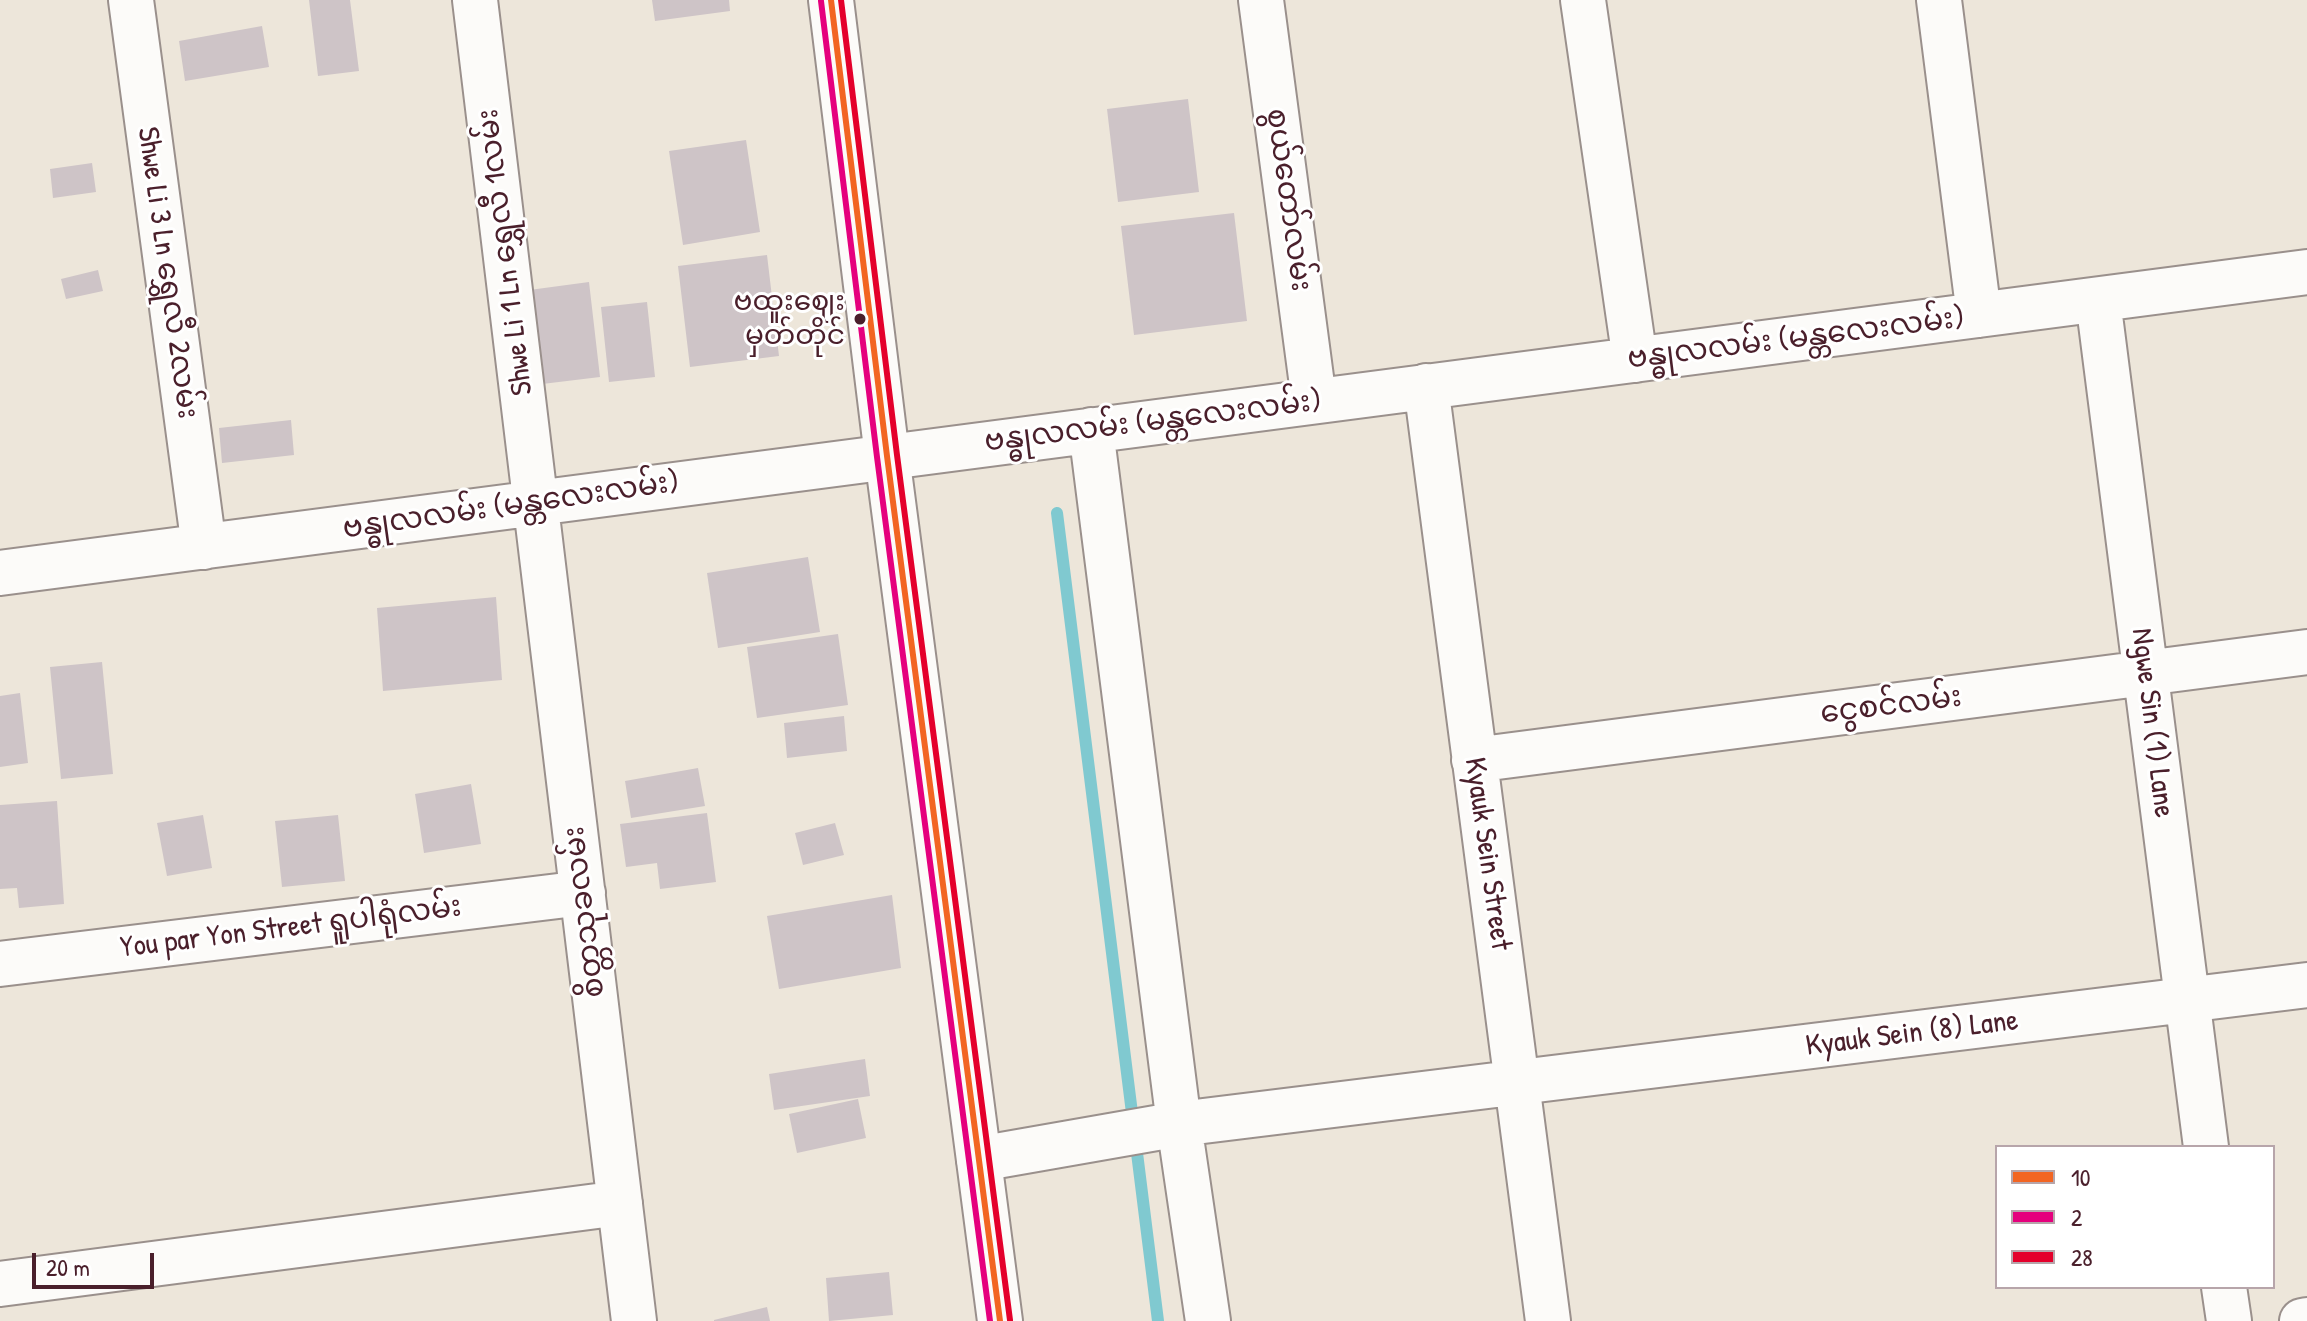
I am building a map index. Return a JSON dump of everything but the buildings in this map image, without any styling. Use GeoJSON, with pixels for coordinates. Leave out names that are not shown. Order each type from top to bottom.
{"type":"FeatureCollection","features":[{"type":"Feature","properties":{"kind":"street","name":"Shwe Li 3 Ln ရွှေလီ 2လမ်း"},"geometry":{"type":"LineString","coordinates":[[131,0],[204,547]]}},
{"type":"Feature","properties":{"kind":"street","name":"Shwe Li 1 Ln ရွှေလီ 1လမ်း"},"geometry":{"type":"LineString","coordinates":[[475,0],[536,504]]}},
{"type":"Feature","properties":{"kind":"street"},"geometry":{"type":"LineString","coordinates":[[831,0],[1000,1321]]}},
{"type":"Feature","properties":{"kind":"street","name":"စွယ်တော်လမ်း"},"geometry":{"type":"LineString","coordinates":[[1261,0],[1314,400]]}},
{"type":"Feature","properties":{"kind":"street"},"geometry":{"type":"LineString","coordinates":[[1583,0],[1635,360]]}},
{"type":"Feature","properties":{"kind":"street"},"geometry":{"type":"LineString","coordinates":[[1939,0],[1979,315]]}},
{"type":"Feature","properties":{"kind":"street","name":"ဗန္ဓုလလမ်း (မန္တလေးလမ်း)"},"geometry":{"type":"LineString","coordinates":[[0,573],[2307,272]]}},
{"type":"Feature","properties":{"kind":"street","name":"Ngwe Sin (1) Lane"},"geometry":{"type":"LineString","coordinates":[[2098,300],[2206,1145]]}},
{"type":"Feature","properties":{"kind":"street","name":"Kyauk Sein Street"},"geometry":{"type":"LineString","coordinates":[[1426,386],[1548,1321]]}},
{"type":"Feature","properties":{"kind":"street"},"geometry":{"type":"LineString","coordinates":[[1091,430],[1169,1125],[1208,1321]]}},
{"type":"Feature","properties":{"kind":"street","name":"စိတ္တသုခလမ်း"},"geometry":{"type":"LineString","coordinates":[[536,504],[634,1321]]}},
{"type":"Feature","properties":{"kind":"street","name":"ငွေစင်လမ်း"},"geometry":{"type":"LineString","coordinates":[[1474,760],[2307,652]]}},
{"type":"Feature","properties":{"kind":"street","name":"You par Yon Street ရူပါရုံလမ်း"},"geometry":{"type":"LineString","coordinates":[[0,964],[583,893]]}},
{"type":"Feature","properties":{"kind":"street","name":"Kyauk Sein (8) Lane"},"geometry":{"type":"LineString","coordinates":[[979,1159],[1169,1125],[2307,985]]}},
{"type":"Feature","properties":{"kind":"street"},"geometry":{"type":"LineString","coordinates":[[0,1284],[620,1203]]}},
{"type":"Feature","properties":{"kind":"street"},"geometry":{"type":"LineString","coordinates":[[2224,1289],[2229,1321]]}},
{"type":"Feature","properties":{"kind":"waterway"},"geometry":{"type":"LineString","coordinates":[[1057,513],[1158,1321]]}},
{"type":"Feature","properties":{"kind":"transit line","name":"10"},"geometry":{"type":"LineString","coordinates":[[831,0],[1000,1321]]}},
{"type":"Feature","properties":{"kind":"transit line","name":"28"},"geometry":{"type":"LineString","coordinates":[[841,0],[1010,1320]]}},
{"type":"Feature","properties":{"kind":"transit line","name":"2"},"geometry":{"type":"LineString","coordinates":[[821,1],[990,1321]]}},
{"type":"Feature","properties":{"kind":"place","name":"ဗထူးဈေး မှတ်တိုင်"},"geometry":{"type":"Point","coordinates":[860,319]}}]}
